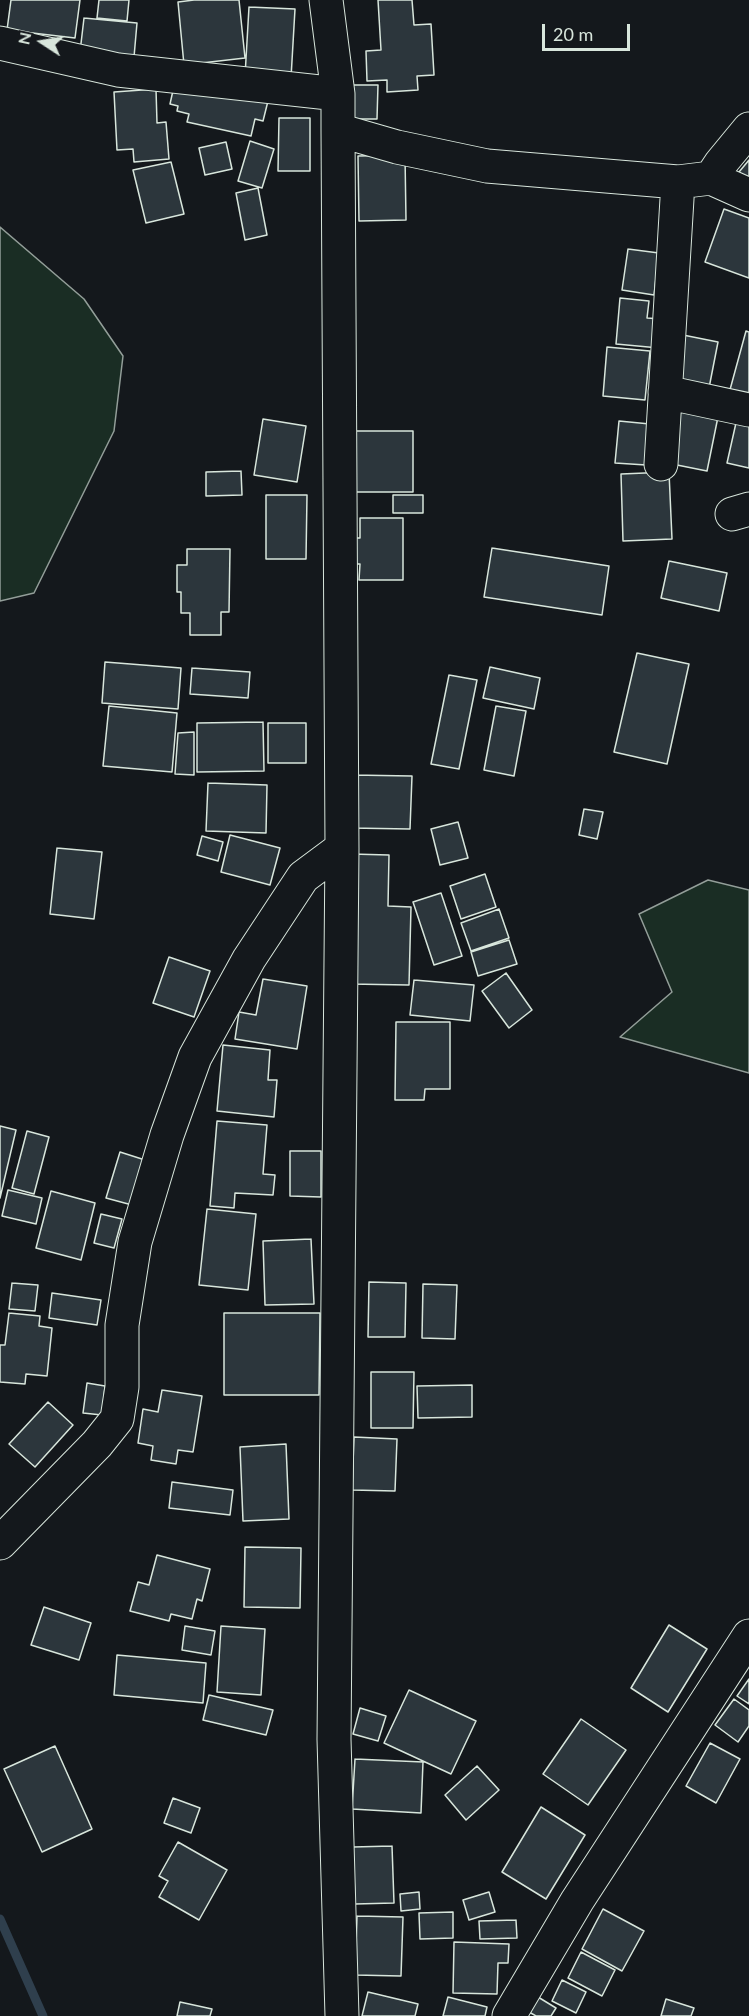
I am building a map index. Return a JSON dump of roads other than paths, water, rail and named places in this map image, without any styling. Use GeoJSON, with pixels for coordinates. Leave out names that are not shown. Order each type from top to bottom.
{"type":"FeatureCollection","features":[{"type":"Feature","properties":{"kind":"street"},"geometry":{"type":"LineString","coordinates":[[326,0],[338,94],[339,130],[342,848],[334,1739],[342,2016]]}},
{"type":"Feature","properties":{"kind":"street"},"geometry":{"type":"LineString","coordinates":[[0,43],[118,70],[338,94]]}},
{"type":"Feature","properties":{"kind":"street"},"geometry":{"type":"LineString","coordinates":[[711,178],[720,163],[749,129]]}},
{"type":"Feature","properties":{"kind":"street"},"geometry":{"type":"LineString","coordinates":[[339,130],[397,147],[487,166],[678,182],[711,178],[749,195]]}},
{"type":"Feature","properties":{"kind":"street"},"geometry":{"type":"LineString","coordinates":[[661,464],[678,182]]}},
{"type":"Feature","properties":{"kind":"street"},"geometry":{"type":"LineString","coordinates":[[665,392],[749,410]]}},
{"type":"Feature","properties":{"kind":"street"},"geometry":{"type":"LineString","coordinates":[[0,1541],[97,1444],[117,1419],[122,1387],[122,1325],[135,1242],[166,1135],[195,1057],[249,959],[303,878],[342,848]]}},
{"type":"Feature","properties":{"kind":"street"},"geometry":{"type":"LineString","coordinates":[[509,2016],[577,1901],[749,1636]]}},
{"type":"Feature","properties":{"kind":"waterway"},"geometry":{"type":"LineString","coordinates":[[0,1919],[43,2016]]}}]}
